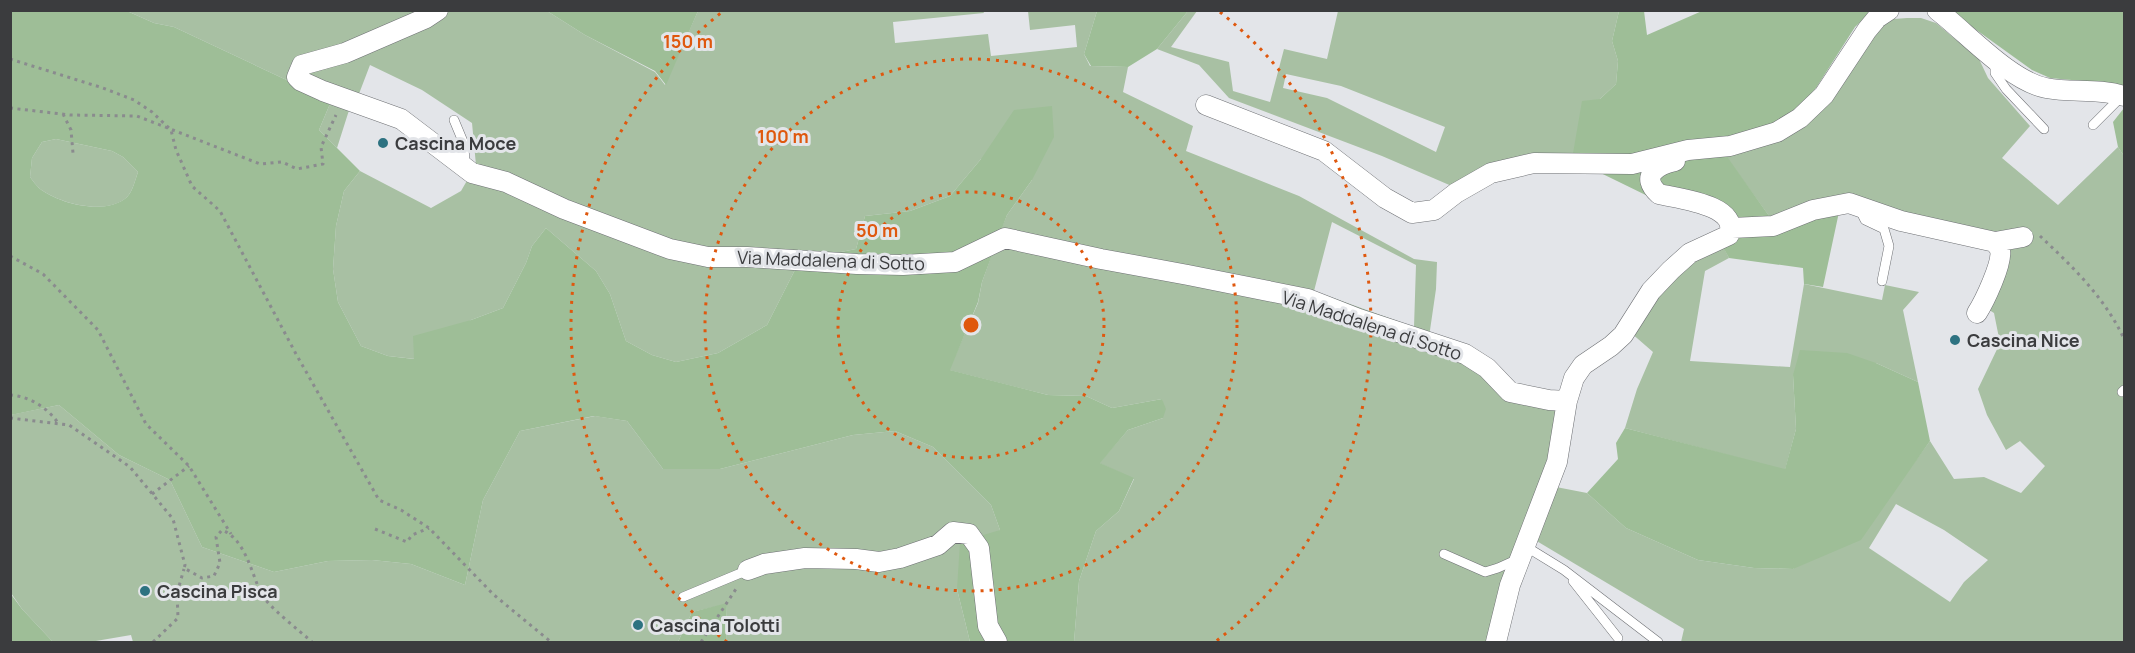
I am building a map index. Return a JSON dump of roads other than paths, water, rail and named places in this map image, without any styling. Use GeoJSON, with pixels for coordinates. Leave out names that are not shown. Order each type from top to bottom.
{"type":"FeatureCollection","features":[{"type":"Feature","properties":{"kind":"street","name":"Via Maddalena di Sotto"},"geometry":{"type":"LineString","coordinates":[[438,10],[426,18],[345,53],[308,62],[302,65],[297,76],[301,81],[323,91],[401,119],[472,173],[506,182],[564,209],[670,249],[708,257],[903,265],[955,262],[1005,238],[1101,260],[1308,300],[1465,354],[1487,368],[1510,392],[1549,400],[1567,401]]}},
{"type":"Feature","properties":{"kind":"street"},"geometry":{"type":"LineString","coordinates":[[1653,188],[1650,179],[1654,169],[1661,164],[1777,132],[1800,118],[1824,95],[1867,30],[1877,18],[1889,10]]}},
{"type":"Feature","properties":{"kind":"street"},"geometry":{"type":"LineString","coordinates":[[1937,10],[1995,58],[2029,82],[2046,88],[2091,90],[2124,95]]}},
{"type":"Feature","properties":{"kind":"street"},"geometry":{"type":"LineString","coordinates":[[1206,105],[1324,152],[1385,198],[1412,213],[1434,210],[1456,193],[1491,173],[1534,163],[1632,164],[1688,150],[1712,149]]}},
{"type":"Feature","properties":{"kind":"street"},"geometry":{"type":"LineString","coordinates":[[1496,642],[1507,595],[1557,462],[1567,401],[1574,378],[1583,365],[1623,335],[1651,291],[1671,270],[1690,253],[1729,236],[1732,228],[1730,219],[1719,210],[1659,194],[1622,164]]}},
{"type":"Feature","properties":{"kind":"street"},"geometry":{"type":"LineString","coordinates":[[1732,228],[1773,226],[1813,210],[1849,203],[1901,221],[1995,242],[2023,237]]}},
{"type":"Feature","properties":{"kind":"street"},"geometry":{"type":"LineString","coordinates":[[1977,313],[1999,262],[2000,250],[1995,242]]}},
{"type":"Feature","properties":{"kind":"street"},"geometry":{"type":"LineString","coordinates":[[748,570],[764,564],[805,558],[879,562],[900,558],[938,545],[953,532],[969,534],[979,548],[988,626],[997,642]]}},
{"type":"Feature","properties":{"kind":"lane"},"geometry":{"type":"LineString","coordinates":[[1995,58],[1995,73],[2006,89],[2043,129]]}},
{"type":"Feature","properties":{"kind":"lane"},"geometry":{"type":"LineString","coordinates":[[2093,125],[2124,95]]}},
{"type":"Feature","properties":{"kind":"lane"},"geometry":{"type":"LineString","coordinates":[[454,120],[464,144],[465,168]]}},
{"type":"Feature","properties":{"kind":"lane"},"geometry":{"type":"LineString","coordinates":[[1858,206],[1865,220],[1884,229],[1889,246],[1882,281]]}},
{"type":"Feature","properties":{"kind":"lane"},"geometry":{"type":"LineString","coordinates":[[1444,554],[1485,572],[1498,568],[1523,552],[1564,570],[1658,642]]}},
{"type":"Feature","properties":{"kind":"lane"},"geometry":{"type":"LineString","coordinates":[[682,597],[748,570]]}},
{"type":"Feature","properties":{"kind":"lane"},"geometry":{"type":"LineString","coordinates":[[1564,570],[1618,638]]}},
{"type":"Feature","properties":{"kind":"place","name":"Cascina Moce"},"geometry":{"type":"Point","coordinates":[383,143]}},
{"type":"Feature","properties":{"kind":"place","name":"Cascina Nice"},"geometry":{"type":"Point","coordinates":[1955,340]}},
{"type":"Feature","properties":{"kind":"place","name":"Cascina Pisca"},"geometry":{"type":"Point","coordinates":[145,591]}},
{"type":"Feature","properties":{"kind":"place","name":"Cascina Tolotti"},"geometry":{"type":"Point","coordinates":[638,625]}}]}
